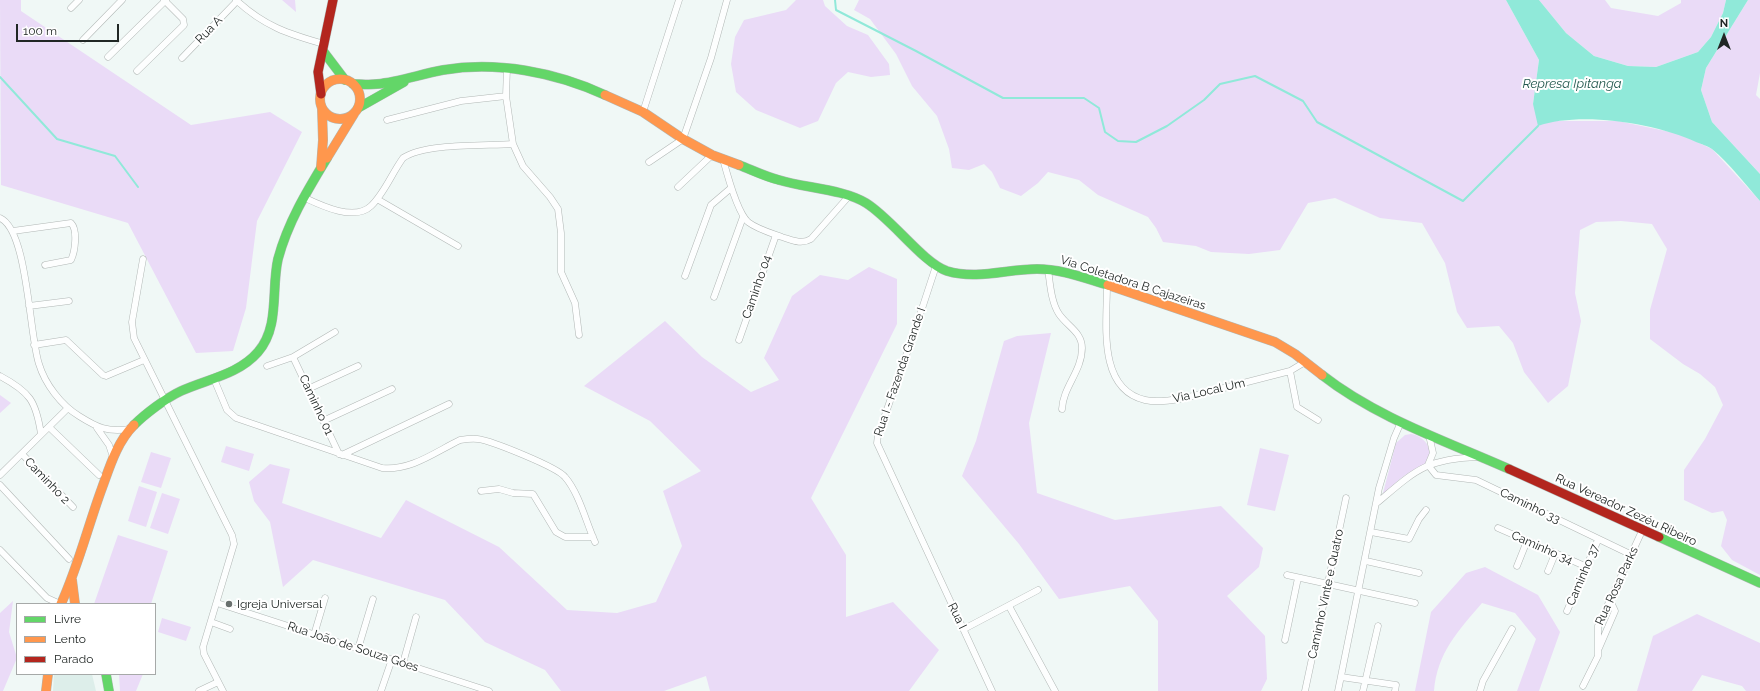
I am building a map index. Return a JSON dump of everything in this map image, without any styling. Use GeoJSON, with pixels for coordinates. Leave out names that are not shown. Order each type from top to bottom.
{"type":"FeatureCollection","features":[{"type":"Feature","properties":{"kind":"main road"},"geometry":{"type":"LineString","coordinates":[[321,169],[323,140],[321,94],[318,72],[333,0]]}},
{"type":"Feature","properties":{"kind":"main road"},"geometry":{"type":"LineString","coordinates":[[60,603],[72,580],[89,524],[113,457],[130,429],[164,401],[179,392],[241,368],[258,352],[268,335],[271,324],[278,260],[290,223],[356,111],[360,95],[324,48]]}},
{"type":"Feature","properties":{"kind":"main road","name":"Via Coletadora B Cajazeiras"},"geometry":{"type":"LineString","coordinates":[[349,82],[378,84],[460,68],[479,66],[507,68],[555,76],[599,92],[643,112],[683,139],[712,155],[796,186],[849,196],[875,209],[936,266],[954,272],[973,275],[1048,269],[1068,272],[1107,285],[1264,338],[1285,348],[1343,391],[1401,422],[1414,427]]}},
{"type":"Feature","properties":{"kind":"main road","name":"Via Coletadora B Cajazeiras"},"geometry":{"type":"LineString","coordinates":[[356,111],[388,90],[415,77]]}},
{"type":"Feature","properties":{"kind":"main road"},"geometry":{"type":"LineString","coordinates":[[321,94],[323,88],[333,81],[349,82]]}},
{"type":"Feature","properties":{"kind":"main road"},"geometry":{"type":"LineString","coordinates":[[322,108],[333,118],[340,120],[348,118],[356,111]]}},
{"type":"Feature","properties":{"kind":"main road","name":"Rua Vereador Zezéu Ribeiro"},"geometry":{"type":"LineString","coordinates":[[1414,427],[1760,583]]}},
{"type":"Feature","properties":{"kind":"main road"},"geometry":{"type":"LineString","coordinates":[[72,580],[75,603]]}},
{"type":"Feature","properties":{"kind":"main road"},"geometry":{"type":"LineString","coordinates":[[46,691],[48,675]]}},
{"type":"Feature","properties":{"kind":"main road"},"geometry":{"type":"LineString","coordinates":[[106,675],[109,691]]}},
{"type":"Feature","properties":{"kind":"street"},"geometry":{"type":"LineString","coordinates":[[71,8],[79,0]]}},
{"type":"Feature","properties":{"kind":"street"},"geometry":{"type":"LineString","coordinates":[[83,40],[122,0]]}},
{"type":"Feature","properties":{"kind":"street"},"geometry":{"type":"LineString","coordinates":[[108,57],[165,0],[184,19],[184,25],[137,71]]}},
{"type":"Feature","properties":{"kind":"street"},"geometry":{"type":"LineString","coordinates":[[643,112],[679,0]]}},
{"type":"Feature","properties":{"kind":"street"},"geometry":{"type":"LineString","coordinates":[[649,162],[683,139],[710,58],[727,0]]}},
{"type":"Feature","properties":{"kind":"street"},"geometry":{"type":"LineString","coordinates":[[236,1],[256,16],[280,30],[324,48]]}},
{"type":"Feature","properties":{"kind":"street","name":"Rua A"},"geometry":{"type":"LineString","coordinates":[[182,58],[236,1]]}},
{"type":"Feature","properties":{"kind":"street"},"geometry":{"type":"LineString","coordinates":[[507,68],[506,96],[513,144],[526,171],[550,197],[558,209],[561,234],[561,272],[575,303],[578,335]]}},
{"type":"Feature","properties":{"kind":"street"},"geometry":{"type":"LineString","coordinates":[[387,120],[461,100],[506,96]]}},
{"type":"Feature","properties":{"kind":"street"},"geometry":{"type":"LineString","coordinates":[[304,197],[332,210],[356,212],[369,208],[377,199],[396,167],[403,158],[410,153],[434,148],[513,144]]}},
{"type":"Feature","properties":{"kind":"street"},"geometry":{"type":"LineString","coordinates":[[678,187],[712,155]]}},
{"type":"Feature","properties":{"kind":"street"},"geometry":{"type":"LineString","coordinates":[[723,159],[731,188],[743,217],[754,226],[798,242],[806,242],[811,239],[849,196]]}},
{"type":"Feature","properties":{"kind":"street"},"geometry":{"type":"LineString","coordinates":[[685,276],[711,205],[731,188]]}},
{"type":"Feature","properties":{"kind":"street"},"geometry":{"type":"LineString","coordinates":[[377,199],[458,246]]}},
{"type":"Feature","properties":{"kind":"street"},"geometry":{"type":"LineString","coordinates":[[714,297],[743,217]]}},
{"type":"Feature","properties":{"kind":"street"},"geometry":{"type":"LineString","coordinates":[[0,218],[8,223],[13,231],[19,248],[34,345],[46,379],[67,409],[97,428],[109,445],[113,457]]}},
{"type":"Feature","properties":{"kind":"street"},"geometry":{"type":"LineString","coordinates":[[13,231],[60,223],[71,223],[73,225],[74,252],[71,260],[45,265]]}},
{"type":"Feature","properties":{"kind":"street","name":"Caminho 04"},"geometry":{"type":"LineString","coordinates":[[739,340],[776,235]]}},
{"type":"Feature","properties":{"kind":"street"},"geometry":{"type":"LineString","coordinates":[[143,259],[132,322],[134,338],[232,535],[234,548],[203,647],[204,654],[223,691]]}},
{"type":"Feature","properties":{"kind":"street","name":"Rua I - Fazenda Grande I"},"geometry":{"type":"LineString","coordinates":[[922,541],[878,448],[876,440],[936,266]]}},
{"type":"Feature","properties":{"kind":"street"},"geometry":{"type":"LineString","coordinates":[[1048,269],[1053,300],[1058,314],[1081,338],[1082,349],[1078,367],[1065,392],[1062,409]]}},
{"type":"Feature","properties":{"kind":"street","name":"Via Local Um"},"geometry":{"type":"LineString","coordinates":[[1107,285],[1109,360],[1114,376],[1121,387],[1132,395],[1146,401],[1169,400],[1290,372],[1305,362]]}},
{"type":"Feature","properties":{"kind":"street"},"geometry":{"type":"LineString","coordinates":[[29,306],[69,301]]}},
{"type":"Feature","properties":{"kind":"street"},"geometry":{"type":"LineString","coordinates":[[267,366],[293,357],[335,332]]}},
{"type":"Feature","properties":{"kind":"street"},"geometry":{"type":"LineString","coordinates":[[34,345],[66,340],[103,376],[144,360]]}},
{"type":"Feature","properties":{"kind":"street","name":"Caminho 01"},"geometry":{"type":"LineString","coordinates":[[293,357],[340,455]]}},
{"type":"Feature","properties":{"kind":"street"},"geometry":{"type":"LineString","coordinates":[[308,389],[358,366]]}},
{"type":"Feature","properties":{"kind":"street"},"geometry":{"type":"LineString","coordinates":[[1290,372],[1297,407],[1318,420]]}},
{"type":"Feature","properties":{"kind":"street"},"geometry":{"type":"LineString","coordinates":[[0,376],[23,389],[31,397],[38,415],[41,434]]}},
{"type":"Feature","properties":{"kind":"street"},"geometry":{"type":"LineString","coordinates":[[214,379],[227,410],[236,418],[340,455],[382,468],[396,468],[410,465],[460,440],[472,439],[486,441],[558,470],[572,486],[594,539],[565,537],[556,532],[533,494],[513,493],[499,489],[481,491]]}},
{"type":"Feature","properties":{"kind":"street"},"geometry":{"type":"LineString","coordinates":[[323,421],[392,389]]}},
{"type":"Feature","properties":{"kind":"street"},"geometry":{"type":"LineString","coordinates":[[340,455],[449,404]]}},
{"type":"Feature","properties":{"kind":"street"},"geometry":{"type":"LineString","coordinates":[[0,475],[67,409]]}},
{"type":"Feature","properties":{"kind":"street"},"geometry":{"type":"LineString","coordinates":[[1338,691],[1378,502],[1379,488],[1394,438],[1401,422]]}},
{"type":"Feature","properties":{"kind":"street"},"geometry":{"type":"LineString","coordinates":[[49,427],[99,475]]}},
{"type":"Feature","properties":{"kind":"street"},"geometry":{"type":"LineString","coordinates":[[97,428],[113,430],[130,429]]}},
{"type":"Feature","properties":{"kind":"street"},"geometry":{"type":"LineString","coordinates":[[1428,465],[1433,453],[1429,435]]}},
{"type":"Feature","properties":{"kind":"street","name":"Caminho 2"},"geometry":{"type":"LineString","coordinates":[[22,454],[73,507]]}},
{"type":"Feature","properties":{"kind":"street","name":"Rua Vereador Zezéu Ribeiro"},"geometry":{"type":"LineString","coordinates":[[1378,502],[1415,471],[1428,465],[1452,458],[1482,457]]}},
{"type":"Feature","properties":{"kind":"street","name":"Caminho 33"},"geometry":{"type":"LineString","coordinates":[[1428,465],[1436,475],[1476,480],[1598,540],[1632,555]]}},
{"type":"Feature","properties":{"kind":"street"},"geometry":{"type":"LineString","coordinates":[[0,485],[69,559]]}},
{"type":"Feature","properties":{"kind":"street","name":"Caminho Vinte e Quatro"},"geometry":{"type":"LineString","coordinates":[[1306,691],[1346,498]]}},
{"type":"Feature","properties":{"kind":"street"},"geometry":{"type":"LineString","coordinates":[[1371,532],[1407,539],[1411,537],[1418,519],[1426,510]]}},
{"type":"Feature","properties":{"kind":"street","name":"Caminho 34"},"geometry":{"type":"LineString","coordinates":[[1498,528],[1587,567]]}},
{"type":"Feature","properties":{"kind":"street","name":"Rua Rosa Parks"},"geometry":{"type":"LineString","coordinates":[[1583,686],[1598,656],[1599,648],[1597,630],[1642,531]]}},
{"type":"Feature","properties":{"kind":"street","name":"Caminho 37"},"geometry":{"type":"LineString","coordinates":[[1567,611],[1598,540]]}},
{"type":"Feature","properties":{"kind":"street","name":"Rua I"},"geometry":{"type":"LineString","coordinates":[[922,541],[992,691]]}},
{"type":"Feature","properties":{"kind":"street"},"geometry":{"type":"LineString","coordinates":[[1517,566],[1527,541]]}},
{"type":"Feature","properties":{"kind":"street"},"geometry":{"type":"LineString","coordinates":[[0,550],[47,598],[58,603]]}},
{"type":"Feature","properties":{"kind":"street"},"geometry":{"type":"LineString","coordinates":[[1548,571],[1555,554]]}},
{"type":"Feature","properties":{"kind":"street"},"geometry":{"type":"LineString","coordinates":[[1366,561],[1419,573]]}},
{"type":"Feature","properties":{"kind":"street"},"geometry":{"type":"LineString","coordinates":[[1287,575],[1359,592],[1415,603]]}},
{"type":"Feature","properties":{"kind":"street"},"geometry":{"type":"LineString","coordinates":[[1285,640],[1298,578]]}},
{"type":"Feature","properties":{"kind":"street"},"geometry":{"type":"LineString","coordinates":[[964,629],[1038,590]]}},
{"type":"Feature","properties":{"kind":"street"},"geometry":{"type":"LineString","coordinates":[[314,635],[325,598]]}},
{"type":"Feature","properties":{"kind":"street"},"geometry":{"type":"LineString","coordinates":[[358,649],[373,599]]}},
{"type":"Feature","properties":{"kind":"street"},"geometry":{"type":"LineString","coordinates":[[1599,648],[1615,611],[1610,600]]}},
{"type":"Feature","properties":{"kind":"street","name":"Rua João de Souza Góes"},"geometry":{"type":"LineString","coordinates":[[217,603],[489,691]]}},
{"type":"Feature","properties":{"kind":"street"},"geometry":{"type":"LineString","coordinates":[[1009,606],[1055,691]]}},
{"type":"Feature","properties":{"kind":"street"},"geometry":{"type":"LineString","coordinates":[[403,663],[416,617]]}},
{"type":"Feature","properties":{"kind":"street"},"geometry":{"type":"LineString","coordinates":[[211,622],[230,629]]}},
{"type":"Feature","properties":{"kind":"street"},"geometry":{"type":"LineString","coordinates":[[1362,691],[1378,626]]}},
{"type":"Feature","properties":{"kind":"street"},"geometry":{"type":"LineString","coordinates":[[1480,691],[1483,681],[1512,629]]}},
{"type":"Feature","properties":{"kind":"street"},"geometry":{"type":"LineString","coordinates":[[381,691],[392,659]]}},
{"type":"Feature","properties":{"kind":"street"},"geometry":{"type":"LineString","coordinates":[[1341,677],[1396,685],[1396,691]]}},
{"type":"Feature","properties":{"kind":"street"},"geometry":{"type":"LineString","coordinates":[[199,691],[218,682]]}},
{"type":"Feature","properties":{"kind":"shaded area"},"geometry":{"type":"Polygon","coordinates":[[[0,0],[21,0],[21,11],[191,125],[270,112],[302,132],[257,221],[246,308],[233,351],[196,353],[128,223],[1,185],[0,0]]]}},
{"type":"Feature","properties":{"kind":"shaded area"},"geometry":{"type":"Polygon","coordinates":[[[282,0],[295,0],[296,12],[282,0]]]}},
{"type":"Feature","properties":{"kind":"shaded area"},"geometry":{"type":"Polygon","coordinates":[[[796,0],[823,0],[825,6],[847,26],[868,35],[889,64],[890,75],[871,77],[848,72],[836,83],[818,121],[800,128],[756,110],[736,92],[731,64],[735,37],[744,20],[786,10],[796,0]]]}},
{"type":"Feature","properties":{"kind":"shaded area"},"geometry":{"type":"Polygon","coordinates":[[[859,0],[1506,0],[1539,60],[1533,104],[1551,121],[1618,121],[1680,134],[1712,149],[1760,201],[1760,575],[1732,560],[1721,546],[1727,520],[1723,511],[1712,513],[1684,500],[1684,470],[1705,439],[1723,405],[1715,387],[1700,374],[1683,364],[1650,339],[1650,310],[1667,249],[1652,224],[1621,221],[1596,222],[1580,230],[1575,293],[1581,321],[1568,386],[1548,403],[1524,372],[1513,343],[1499,326],[1467,328],[1457,312],[1445,263],[1422,223],[1380,218],[1335,198],[1308,203],[1280,250],[1249,254],[1211,252],[1196,246],[1163,242],[1156,228],[1148,217],[1098,195],[1079,180],[1048,172],[1038,183],[1021,196],[1000,188],[992,172],[984,164],[969,170],[952,168],[949,149],[937,116],[912,86],[896,54],[870,19],[854,10],[859,0]]]}},
{"type":"Feature","properties":{"kind":"shaded area"},"geometry":{"type":"Polygon","coordinates":[[[1539,0],[1605,0],[1611,8],[1658,16],[1681,3],[1681,0],[1726,0],[1723,13],[1711,37],[1698,52],[1656,67],[1628,66],[1594,56],[1566,33],[1539,0]]]}},
{"type":"Feature","properties":{"kind":"shaded area"},"geometry":{"type":"Polygon","coordinates":[[[1748,0],[1760,0],[1760,73],[1756,95],[1760,99],[1760,174],[1712,122],[1701,90],[1706,68],[1748,0]]]}},
{"type":"Feature","properties":{"kind":"shaded area"},"geometry":{"type":"Polygon","coordinates":[[[869,267],[897,279],[897,324],[811,498],[846,555],[846,617],[893,602],[939,650],[909,691],[710,691],[706,676],[664,691],[561,691],[545,670],[485,642],[445,600],[313,560],[283,587],[270,522],[254,501],[249,482],[270,464],[290,469],[282,503],[381,538],[406,500],[499,547],[567,610],[617,613],[656,602],[682,546],[663,491],[701,471],[650,421],[584,386],[665,321],[702,357],[751,392],[779,380],[764,358],[792,296],[820,275],[848,280],[869,267]]]}},
{"type":"Feature","properties":{"kind":"shaded area"},"geometry":{"type":"Polygon","coordinates":[[[1051,333],[1029,423],[1037,493],[1115,520],[1221,506],[1263,548],[1259,567],[1227,596],[1265,636],[1267,679],[1261,691],[1158,691],[1158,621],[1130,586],[1059,599],[1019,544],[962,476],[976,441],[1004,341],[1017,336],[1051,333]]]}},
{"type":"Feature","properties":{"kind":"shaded area"},"geometry":{"type":"Polygon","coordinates":[[[0,395],[11,403],[0,413],[0,395]]]}},
{"type":"Feature","properties":{"kind":"shaded area"},"geometry":{"type":"Polygon","coordinates":[[[1411,434],[1421,438],[1427,445],[1429,449],[1428,459],[1425,464],[1402,477],[1385,494],[1383,493],[1396,443],[1405,435],[1411,434]]]}},
{"type":"Feature","properties":{"kind":"shaded area"},"geometry":{"type":"Polygon","coordinates":[[[226,446],[254,454],[249,471],[221,462],[226,446]]]}},
{"type":"Feature","properties":{"kind":"shaded area"},"geometry":{"type":"Polygon","coordinates":[[[1260,448],[1289,455],[1275,511],[1247,505],[1260,448]]]}},
{"type":"Feature","properties":{"kind":"shaded area"},"geometry":{"type":"Polygon","coordinates":[[[151,452],[171,458],[161,488],[141,482],[151,452]]]}},
{"type":"Feature","properties":{"kind":"shaded area"},"geometry":{"type":"Polygon","coordinates":[[[139,486],[157,492],[146,527],[128,521],[139,486]]]}},
{"type":"Feature","properties":{"kind":"shaded area"},"geometry":{"type":"Polygon","coordinates":[[[162,493],[180,499],[168,534],[150,528],[162,493]]]}},
{"type":"Feature","properties":{"kind":"shaded area"},"geometry":{"type":"Polygon","coordinates":[[[118,535],[168,551],[151,603],[94,603],[118,535]]]}},
{"type":"Feature","properties":{"kind":"shaded area"},"geometry":{"type":"Polygon","coordinates":[[[1485,567],[1538,595],[1560,632],[1539,691],[1517,691],[1536,639],[1515,613],[1482,603],[1457,633],[1444,654],[1439,665],[1434,691],[1415,691],[1431,612],[1466,573],[1485,567]]]}},
{"type":"Feature","properties":{"kind":"shaded area"},"geometry":{"type":"Polygon","coordinates":[[[13,601],[9,632],[16,655],[16,660],[3,691],[0,691],[0,613],[13,601]]]}},
{"type":"Feature","properties":{"kind":"shaded area"},"geometry":{"type":"Polygon","coordinates":[[[1697,614],[1760,643],[1760,691],[1746,691],[1742,686],[1702,675],[1692,691],[1637,691],[1653,636],[1697,614]]]}},
{"type":"Feature","properties":{"kind":"shaded area"},"geometry":{"type":"Polygon","coordinates":[[[162,618],[191,627],[186,641],[158,632],[162,618]]]}},
{"type":"Feature","properties":{"kind":"shaded area"},"geometry":{"type":"Polygon","coordinates":[[[54,675],[92,675],[96,691],[53,691],[54,675]]]}},
{"type":"Feature","properties":{"kind":"shaded area"},"geometry":{"type":"Polygon","coordinates":[[[119,675],[143,675],[136,691],[120,691],[119,675]]]}},
{"type":"Feature","properties":{"kind":"water","name":"Represa Ipitanga"},"geometry":{"type":"Polygon","coordinates":[[[1506,0],[1539,0],[1566,33],[1594,56],[1628,66],[1656,67],[1698,52],[1711,37],[1723,13],[1726,0],[1748,0],[1706,68],[1701,90],[1712,122],[1760,174],[1760,201],[1712,149],[1679,135],[1660,129],[1617,121],[1596,119],[1555,122],[1538,126],[1533,104],[1539,60],[1506,0]]]}},
{"type":"Feature","properties":{"kind":"waterway"},"geometry":{"type":"LineString","coordinates":[[835,0],[836,10],[1003,98],[1084,98],[1099,108],[1105,132],[1118,141],[1136,142],[1167,126],[1204,100],[1220,84],[1255,76],[1303,101],[1317,122],[1463,201],[1538,126]]}},
{"type":"Feature","properties":{"kind":"waterway"},"geometry":{"type":"LineString","coordinates":[[0,77],[57,139],[115,156],[138,187]]}},
{"type":"Feature","properties":{"kind":"traffic: fast"},"geometry":{"type":"LineString","coordinates":[[323,51],[345,80]]}},
{"type":"Feature","properties":{"kind":"traffic: fast"},"geometry":{"type":"LineString","coordinates":[[353,84],[385,83],[443,70],[484,67],[526,70],[566,80],[605,95]]}},
{"type":"Feature","properties":{"kind":"traffic: fast"},"geometry":{"type":"LineString","coordinates":[[358,108],[404,82]]}},
{"type":"Feature","properties":{"kind":"traffic: fast"},"geometry":{"type":"LineString","coordinates":[[134,425],[156,406],[175,394],[232,371],[250,360],[258,352],[265,342],[272,319],[276,271],[282,245],[299,207],[327,158]]}},
{"type":"Feature","properties":{"kind":"traffic: fast"},"geometry":{"type":"LineString","coordinates":[[739,165],[774,179],[857,198],[876,210],[928,259],[947,271],[981,274],[1026,269],[1046,269],[1073,274],[1108,285]]}},
{"type":"Feature","properties":{"kind":"traffic: fast"},"geometry":{"type":"LineString","coordinates":[[1322,375],[1366,404],[1412,428],[1509,469]]}},
{"type":"Feature","properties":{"kind":"traffic: fast"},"geometry":{"type":"LineString","coordinates":[[1659,537],[1760,583]]}},
{"type":"Feature","properties":{"kind":"traffic: fast"},"geometry":{"type":"LineString","coordinates":[[106,675],[109,691]]}},
{"type":"Feature","properties":{"kind":"traffic: slow"},"geometry":{"type":"LineString","coordinates":[[336,79],[344,79],[351,82],[357,88],[360,99],[357,110],[351,116],[344,119],[336,119],[329,116],[323,110],[320,103],[320,95],[323,88],[329,82],[336,79]]}},
{"type":"Feature","properties":{"kind":"traffic: slow"},"geometry":{"type":"LineString","coordinates":[[605,95],[643,112],[683,139],[712,155],[739,165]]}},
{"type":"Feature","properties":{"kind":"traffic: slow"},"geometry":{"type":"LineString","coordinates":[[321,167],[323,140],[322,108]]}},
{"type":"Feature","properties":{"kind":"traffic: slow"},"geometry":{"type":"LineString","coordinates":[[327,158],[354,114]]}},
{"type":"Feature","properties":{"kind":"traffic: slow"},"geometry":{"type":"LineString","coordinates":[[1108,285],[1275,342],[1295,354],[1322,375]]}},
{"type":"Feature","properties":{"kind":"traffic: slow"},"geometry":{"type":"LineString","coordinates":[[61,603],[73,576],[111,463],[123,439],[134,425]]}},
{"type":"Feature","properties":{"kind":"traffic: slow"},"geometry":{"type":"LineString","coordinates":[[72,580],[75,603]]}},
{"type":"Feature","properties":{"kind":"traffic: slow"},"geometry":{"type":"LineString","coordinates":[[46,691],[48,675]]}},
{"type":"Feature","properties":{"kind":"traffic: jam"},"geometry":{"type":"LineString","coordinates":[[321,94],[318,72],[333,0]]}},
{"type":"Feature","properties":{"kind":"traffic: jam"},"geometry":{"type":"LineString","coordinates":[[1509,469],[1659,537]]}},
{"type":"Feature","properties":{"kind":"place","name":"Igreja Universal"},"geometry":{"type":"Point","coordinates":[229,604]}}]}
